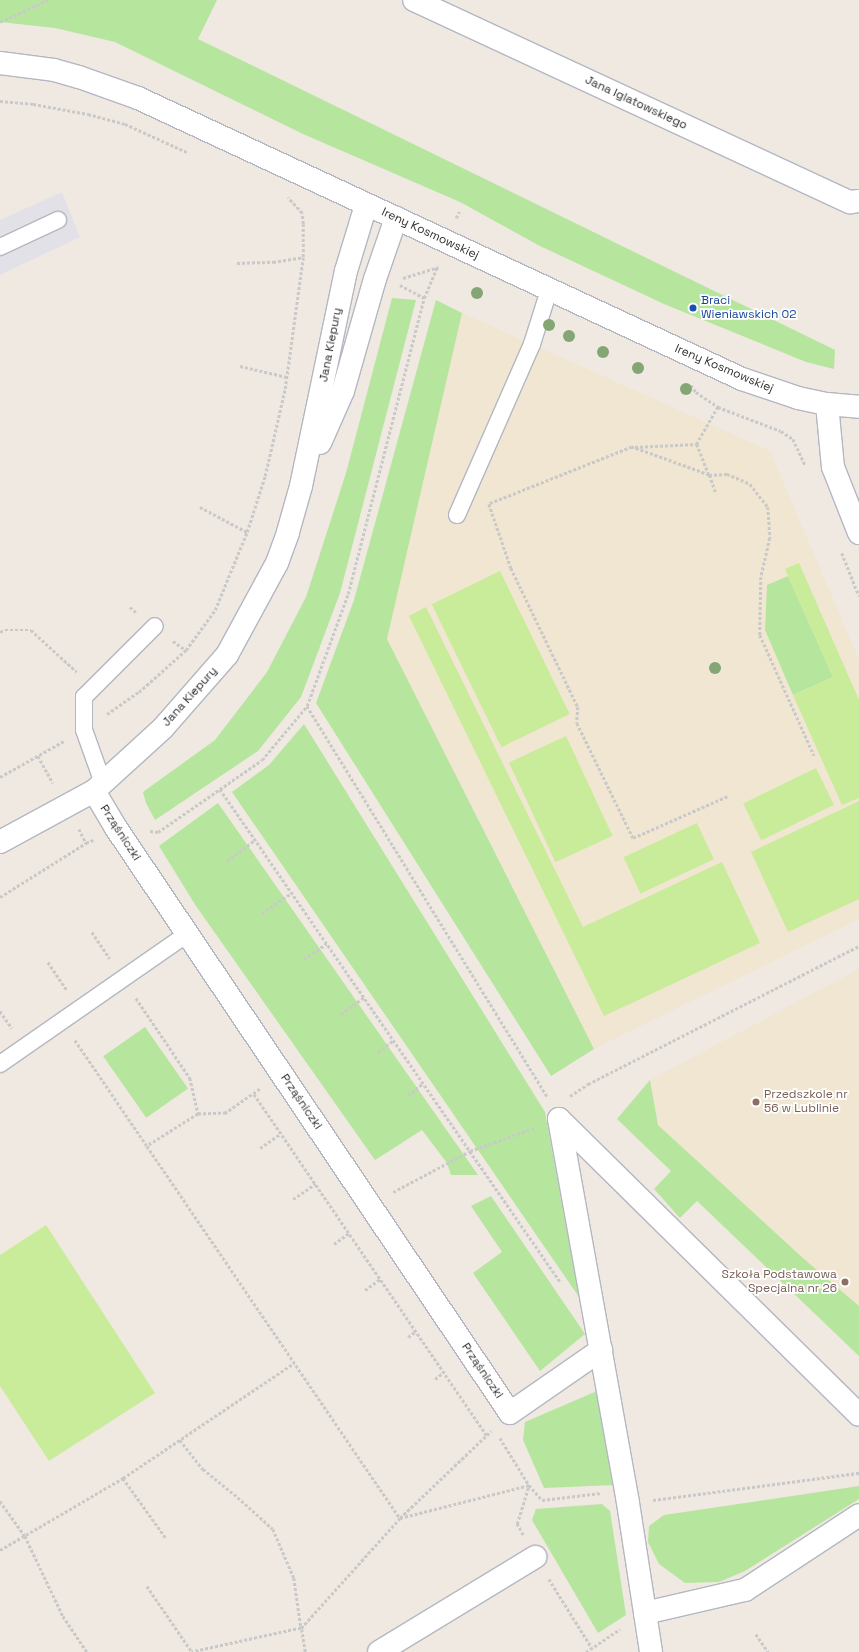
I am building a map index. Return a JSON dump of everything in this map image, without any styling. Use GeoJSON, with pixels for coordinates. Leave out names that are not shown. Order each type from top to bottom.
{"type":"FeatureCollection","features":[{"type":"Feature","properties":{"kind":"street","name":"Jana Iglatowskiego"},"geometry":{"type":"LineString","coordinates":[[414,0],[850,202],[859,201]]}},
{"type":"Feature","properties":{"kind":"street","name":"Ireny Kosmowskiej"},"geometry":{"type":"LineString","coordinates":[[0,63],[54,70],[131,95],[742,379],[798,398],[827,404],[859,407]]}},
{"type":"Feature","properties":{"kind":"street","name":"Jana Kiepury"},"geometry":{"type":"LineString","coordinates":[[0,842],[98,787],[164,728],[227,655],[277,563],[301,486],[346,271],[366,205]]}},
{"type":"Feature","properties":{"kind":"street","name":"Jana Kiepury"},"geometry":{"type":"LineString","coordinates":[[301,486],[343,391],[375,279],[396,218]]}},
{"type":"Feature","properties":{"kind":"street"},"geometry":{"type":"LineString","coordinates":[[827,404],[833,467],[859,533]]}},
{"type":"Feature","properties":{"kind":"street","name":"Prząśniczki"},"geometry":{"type":"LineString","coordinates":[[98,787],[116,828],[510,1412]]}},
{"type":"Feature","properties":{"kind":"street"},"geometry":{"type":"LineString","coordinates":[[556,1113],[601,1350],[628,1503],[651,1652]]}},
{"type":"Feature","properties":{"kind":"street"},"geometry":{"type":"LineString","coordinates":[[556,1113],[859,1415]]}},
{"type":"Feature","properties":{"kind":"street"},"geometry":{"type":"LineString","coordinates":[[510,1412],[601,1350]]}},
{"type":"Feature","properties":{"kind":"street"},"geometry":{"type":"LineString","coordinates":[[645,1613],[745,1590],[859,1515]]}},
{"type":"Feature","properties":{"kind":"street"},"geometry":{"type":"LineString","coordinates":[[379,1652],[535,1557]]}},
{"type":"Feature","properties":{"kind":"lane"},"geometry":{"type":"LineString","coordinates":[[0,246],[58,220]]}},
{"type":"Feature","properties":{"kind":"lane"},"geometry":{"type":"LineString","coordinates":[[457,515],[532,344],[549,290]]}},
{"type":"Feature","properties":{"kind":"lane"},"geometry":{"type":"LineString","coordinates":[[98,787],[84,730],[84,697],[155,626]]}},
{"type":"Feature","properties":{"kind":"lane"},"geometry":{"type":"LineString","coordinates":[[0,1064],[123,977],[187,934]]}},
{"type":"Feature","properties":{"kind":"path"},"geometry":{"type":"LineString","coordinates":[[0,22],[48,0]]}},
{"type":"Feature","properties":{"kind":"path"},"geometry":{"type":"LineString","coordinates":[[0,101],[33,104],[67,110],[125,124],[195,156]]}},
{"type":"Feature","properties":{"kind":"path"},"geometry":{"type":"LineString","coordinates":[[0,778],[84,730],[138,692],[186,650],[215,610],[247,532],[265,476],[287,378],[303,257],[304,224],[302,213],[287,196]]}},
{"type":"Feature","properties":{"kind":"path"},"geometry":{"type":"LineString","coordinates":[[237,263],[273,262],[303,257]]}},
{"type":"Feature","properties":{"kind":"path"},"geometry":{"type":"LineString","coordinates":[[400,279],[437,266],[444,270]]}},
{"type":"Feature","properties":{"kind":"path"},"geometry":{"type":"LineString","coordinates":[[0,897],[86,843],[116,828],[135,828],[158,832],[262,760],[307,706],[348,594],[424,298],[437,266]]}},
{"type":"Feature","properties":{"kind":"path"},"geometry":{"type":"LineString","coordinates":[[398,285],[424,298]]}},
{"type":"Feature","properties":{"kind":"path"},"geometry":{"type":"LineString","coordinates":[[240,366],[287,378]]}},
{"type":"Feature","properties":{"kind":"path"},"geometry":{"type":"LineString","coordinates":[[688,381],[696,392],[718,407],[781,430],[793,439],[806,466],[833,467]]}},
{"type":"Feature","properties":{"kind":"path"},"geometry":{"type":"LineString","coordinates":[[697,444],[718,407]]}},
{"type":"Feature","properties":{"kind":"path"},"geometry":{"type":"LineString","coordinates":[[697,444],[632,447],[489,504],[511,568],[578,707],[577,723],[633,838],[728,796]]}},
{"type":"Feature","properties":{"kind":"path"},"geometry":{"type":"LineString","coordinates":[[697,444],[715,492]]}},
{"type":"Feature","properties":{"kind":"path"},"geometry":{"type":"LineString","coordinates":[[632,447],[709,475],[727,474],[750,484],[768,507],[770,538],[761,577],[760,634],[814,755]]}},
{"type":"Feature","properties":{"kind":"path"},"geometry":{"type":"LineString","coordinates":[[200,507],[247,532]]}},
{"type":"Feature","properties":{"kind":"path"},"geometry":{"type":"LineString","coordinates":[[0,632],[5,630],[31,630],[68,665]]}},
{"type":"Feature","properties":{"kind":"path"},"geometry":{"type":"LineString","coordinates":[[307,706],[556,1113]]}},
{"type":"Feature","properties":{"kind":"path"},"geometry":{"type":"LineString","coordinates":[[38,756],[86,843]]}},
{"type":"Feature","properties":{"kind":"path"},"geometry":{"type":"LineString","coordinates":[[220,789],[563,1286]]}},
{"type":"Feature","properties":{"kind":"path"},"geometry":{"type":"LineString","coordinates":[[226,861],[255,840]]}},
{"type":"Feature","properties":{"kind":"path"},"geometry":{"type":"LineString","coordinates":[[262,913],[292,893]]}},
{"type":"Feature","properties":{"kind":"path"},"geometry":{"type":"LineString","coordinates":[[92,932],[190,1078],[198,1114]]}},
{"type":"Feature","properties":{"kind":"path"},"geometry":{"type":"LineString","coordinates":[[304,959],[326,944]]}},
{"type":"Feature","properties":{"kind":"path"},"geometry":{"type":"LineString","coordinates":[[370,1205],[470,1151],[556,1113],[588,1084],[859,946]]}},
{"type":"Feature","properties":{"kind":"path"},"geometry":{"type":"LineString","coordinates":[[48,962],[79,1008]]}},
{"type":"Feature","properties":{"kind":"path"},"geometry":{"type":"LineString","coordinates":[[341,1014],[364,997]]}},
{"type":"Feature","properties":{"kind":"path"},"geometry":{"type":"LineString","coordinates":[[62,1020],[400,1518]]}},
{"type":"Feature","properties":{"kind":"path"},"geometry":{"type":"LineString","coordinates":[[378,1052],[394,1040]]}},
{"type":"Feature","properties":{"kind":"path"},"geometry":{"type":"LineString","coordinates":[[147,1146],[198,1114],[226,1113],[282,1074]]}},
{"type":"Feature","properties":{"kind":"path"},"geometry":{"type":"LineString","coordinates":[[408,1096],[423,1083]]}},
{"type":"Feature","properties":{"kind":"path"},"geometry":{"type":"LineString","coordinates":[[254,1094],[487,1435]]}},
{"type":"Feature","properties":{"kind":"path"},"geometry":{"type":"LineString","coordinates":[[260,1148],[280,1134]]}},
{"type":"Feature","properties":{"kind":"path"},"geometry":{"type":"LineString","coordinates":[[294,1200],[315,1184]]}},
{"type":"Feature","properties":{"kind":"path"},"geometry":{"type":"LineString","coordinates":[[334,1244],[349,1233]]}},
{"type":"Feature","properties":{"kind":"path"},"geometry":{"type":"LineString","coordinates":[[365,1290],[380,1279]]}},
{"type":"Feature","properties":{"kind":"path"},"geometry":{"type":"LineString","coordinates":[[408,1337],[416,1331]]}},
{"type":"Feature","properties":{"kind":"path"},"geometry":{"type":"LineString","coordinates":[[0,1550],[123,1478],[294,1363]]}},
{"type":"Feature","properties":{"kind":"path"},"geometry":{"type":"LineString","coordinates":[[435,1379],[444,1372]]}},
{"type":"Feature","properties":{"kind":"path"},"geometry":{"type":"LineString","coordinates":[[147,1586],[192,1652],[301,1628],[400,1518],[510,1412]]}},
{"type":"Feature","properties":{"kind":"path"},"geometry":{"type":"LineString","coordinates":[[494,1428],[529,1485],[542,1500],[607,1492],[628,1503],[859,1473]]}},
{"type":"Feature","properties":{"kind":"path"},"geometry":{"type":"LineString","coordinates":[[180,1440],[203,1469],[273,1529],[294,1578],[305,1652]]}},
{"type":"Feature","properties":{"kind":"path"},"geometry":{"type":"LineString","coordinates":[[123,1478],[166,1538]]}},
{"type":"Feature","properties":{"kind":"path"},"geometry":{"type":"LineString","coordinates":[[400,1518],[529,1485]]}},
{"type":"Feature","properties":{"kind":"path"},"geometry":{"type":"LineString","coordinates":[[0,1501],[25,1536],[63,1616],[87,1652]]}},
{"type":"Feature","properties":{"kind":"path"},"geometry":{"type":"LineString","coordinates":[[586,1652],[645,1613]]}},
{"type":"Feature","properties":{"kind":"path"},"geometry":{"type":"LineString","coordinates":[[756,1634],[768,1652]]}},
{"type":"Feature","properties":{"kind":"shaded area"},"geometry":{"type":"Polygon","coordinates":[[[62,192],[80,237],[0,275],[0,220],[62,192]]]}},
{"type":"Feature","properties":{"kind":"shaded area"},"geometry":{"type":"Polygon","coordinates":[[[462,313],[770,451],[859,660],[859,919],[594,1049],[387,639],[462,313]]]}},
{"type":"Feature","properties":{"kind":"shaded area","name":"Przedszkole nr 56 w Lublinie"},"geometry":{"type":"Polygon","coordinates":[[[859,969],[859,1306],[804,1259],[658,1125],[650,1080],[859,969]]]}},
{"type":"Feature","properties":{"kind":"green space"},"geometry":{"type":"Polygon","coordinates":[[[0,0],[217,0],[198,39],[835,350],[834,369],[806,362],[664,304],[540,246],[460,202],[303,134],[115,42],[55,28],[0,22],[0,0]]]}},
{"type":"Feature","properties":{"kind":"green space"},"geometry":{"type":"Polygon","coordinates":[[[392,298],[416,300],[340,593],[301,697],[258,751],[155,820],[146,803],[143,792],[215,740],[267,672],[306,597],[346,473],[392,298]]]}},
{"type":"Feature","properties":{"kind":"green space"},"geometry":{"type":"Polygon","coordinates":[[[436,300],[462,313],[387,639],[594,1049],[551,1076],[316,703],[354,600],[436,300]]]}},
{"type":"Feature","properties":{"kind":"green space"},"geometry":{"type":"Polygon","coordinates":[[[799,563],[859,700],[859,798],[842,805],[793,695],[833,677],[785,569],[799,563]]]}},
{"type":"Feature","properties":{"kind":"green space"},"geometry":{"type":"Polygon","coordinates":[[[500,571],[570,714],[501,747],[432,604],[500,571]]]}},
{"type":"Feature","properties":{"kind":"green space"},"geometry":{"type":"Polygon","coordinates":[[[788,576],[833,677],[793,695],[765,630],[767,585],[788,576]]]}},
{"type":"Feature","properties":{"kind":"green space"},"geometry":{"type":"Polygon","coordinates":[[[426,607],[583,927],[722,862],[760,943],[604,1016],[409,616],[426,607]]]}},
{"type":"Feature","properties":{"kind":"green space"},"geometry":{"type":"Polygon","coordinates":[[[304,724],[545,1112],[579,1297],[232,792],[269,765],[304,724]]]}},
{"type":"Feature","properties":{"kind":"green space"},"geometry":{"type":"Polygon","coordinates":[[[566,736],[612,836],[555,862],[509,763],[566,736]]]}},
{"type":"Feature","properties":{"kind":"green space"},"geometry":{"type":"Polygon","coordinates":[[[816,768],[834,805],[761,840],[743,804],[816,768]]]}},
{"type":"Feature","properties":{"kind":"green space"},"geometry":{"type":"Polygon","coordinates":[[[859,801],[859,899],[788,932],[751,852],[859,801]]]}},
{"type":"Feature","properties":{"kind":"green space"},"geometry":{"type":"Polygon","coordinates":[[[218,803],[478,1175],[451,1175],[447,1163],[422,1130],[375,1160],[196,906],[159,846],[218,803]]]}},
{"type":"Feature","properties":{"kind":"green space"},"geometry":{"type":"Polygon","coordinates":[[[697,823],[714,859],[640,893],[624,857],[697,823]]]}},
{"type":"Feature","properties":{"kind":"green space"},"geometry":{"type":"Polygon","coordinates":[[[145,1027],[188,1088],[146,1118],[103,1056],[145,1027]]]}},
{"type":"Feature","properties":{"kind":"green space"},"geometry":{"type":"Polygon","coordinates":[[[650,1080],[658,1125],[804,1259],[859,1306],[859,1356],[697,1201],[680,1218],[654,1189],[671,1171],[617,1119],[650,1080]]]}},
{"type":"Feature","properties":{"kind":"green space"},"geometry":{"type":"Polygon","coordinates":[[[491,1196],[585,1334],[540,1371],[473,1273],[502,1252],[471,1206],[491,1196]]]}},
{"type":"Feature","properties":{"kind":"green space"},"geometry":{"type":"Polygon","coordinates":[[[46,1225],[155,1393],[49,1461],[0,1386],[0,1255],[46,1225]]]}},
{"type":"Feature","properties":{"kind":"green space"},"geometry":{"type":"Polygon","coordinates":[[[597,1391],[614,1485],[544,1488],[523,1440],[525,1422],[597,1391]]]}},
{"type":"Feature","properties":{"kind":"green space"},"geometry":{"type":"Polygon","coordinates":[[[859,1486],[859,1499],[745,1571],[719,1582],[685,1583],[659,1564],[648,1542],[649,1526],[664,1515],[859,1486]]]}},
{"type":"Feature","properties":{"kind":"green space"},"geometry":{"type":"Polygon","coordinates":[[[602,1504],[610,1511],[626,1615],[598,1633],[532,1520],[536,1509],[602,1504]]]}},
{"type":"Feature","properties":{"kind":"place","name":"Braci Wieniawskich 02"},"geometry":{"type":"Point","coordinates":[693,308]}},
{"type":"Feature","properties":{"kind":"place","name":"Przedszkole nr 56 w Lublinie"},"geometry":{"type":"Point","coordinates":[756,1102]}},
{"type":"Feature","properties":{"kind":"place","name":"Szkoła Podstawowa Specjalna nr 26"},"geometry":{"type":"Point","coordinates":[845,1282]}}]}
